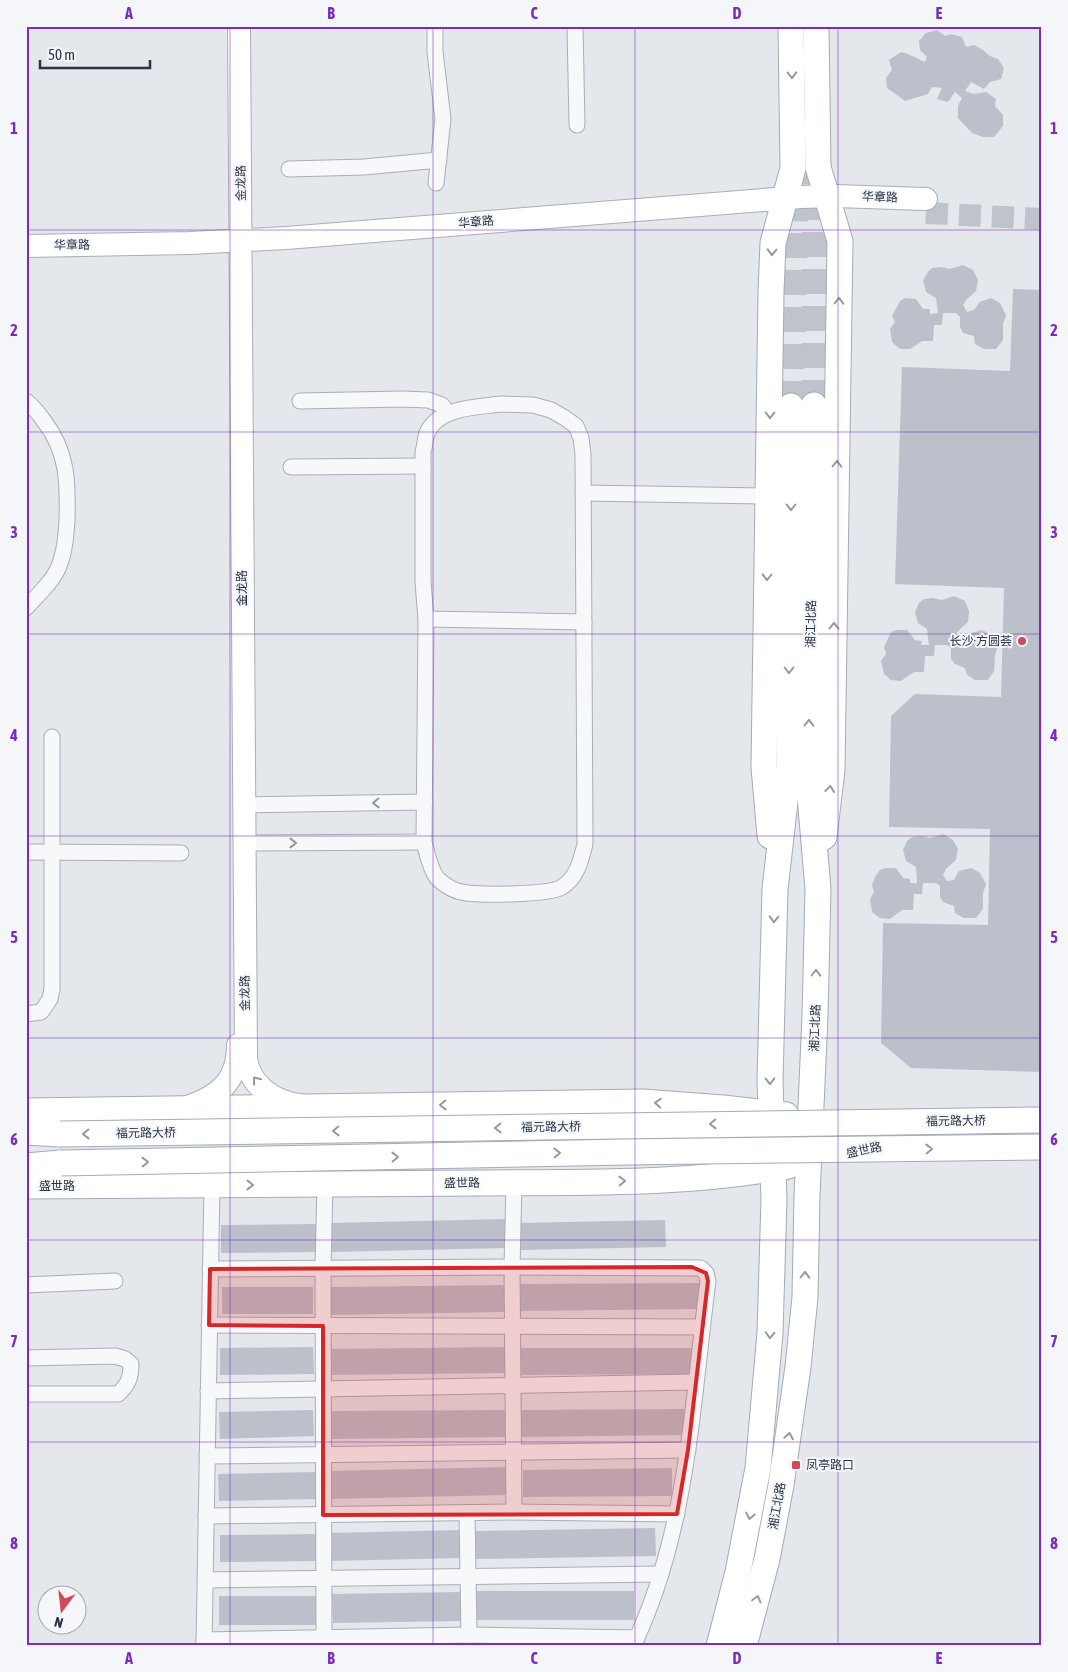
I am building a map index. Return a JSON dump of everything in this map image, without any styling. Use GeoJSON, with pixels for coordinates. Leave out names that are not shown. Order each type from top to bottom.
{"type":"FeatureCollection","features":[{"type":"Feature","properties":{"kind":"main road"},"geometry":{"type":"LineString","coordinates":[[775,889],[764,766],[773,243],[793,168],[792,26]]}},
{"type":"Feature","properties":{"kind":"main road"},"geometry":{"type":"LineString","coordinates":[[816,26],[818,167],[840,241],[832,770],[818,889]]}},
{"type":"Feature","properties":{"kind":"main road","name":"湘江北路"},"geometry":{"type":"LineString","coordinates":[[719,1646],[738,1572],[758,1468],[770,1333],[774,1199],[770,1081],[775,889],[789,767],[802,405],[813,564],[808,773],[818,889],[816,1016],[808,1162],[805,1297],[792,1411],[767,1559],[744,1646]]}},
{"type":"Feature","properties":{"kind":"main road","name":"盛世路"},"geometry":{"type":"LineString","coordinates":[[26,1111],[643,1102],[811,1118]]}},
{"type":"Feature","properties":{"kind":"main road","name":"福元路大桥"},"geometry":{"type":"LineString","coordinates":[[26,1133],[1042,1120]]}},
{"type":"Feature","properties":{"kind":"main road"},"geometry":{"type":"LineString","coordinates":[[26,1165],[626,1152],[1042,1147]]}},
{"type":"Feature","properties":{"kind":"main road","name":"盛世路"},"geometry":{"type":"LineString","coordinates":[[26,1186],[514,1183],[697,1178],[773,1169],[808,1162]]}},
{"type":"Feature","properties":{"kind":"street","name":"金龙路"},"geometry":{"type":"LineString","coordinates":[[231,26],[237,248],[246,1058],[247,1068],[255,1081],[273,1096],[286,1102],[314,1107]]}},
{"type":"Feature","properties":{"kind":"street","name":"金龙路"},"geometry":{"type":"LineString","coordinates":[[183,1108],[205,1101],[216,1094],[232,1078],[238,1057],[235,787],[237,248],[240,26]]}},
{"type":"Feature","properties":{"kind":"street"},"geometry":{"type":"LineString","coordinates":[[435,26],[435,52],[443,118],[436,183]]}},
{"type":"Feature","properties":{"kind":"street"},"geometry":{"type":"LineString","coordinates":[[576,26],[577,124]]}},
{"type":"Feature","properties":{"kind":"street"},"geometry":{"type":"LineString","coordinates":[[289,169],[364,167],[439,160]]}},
{"type":"Feature","properties":{"kind":"street","name":"华章路"},"geometry":{"type":"LineString","coordinates":[[26,259],[188,257],[237,248],[782,205],[829,203],[926,206]]}},
{"type":"Feature","properties":{"kind":"street","name":"华章路"},"geometry":{"type":"LineString","coordinates":[[26,246],[180,244],[237,248]]}},
{"type":"Feature","properties":{"kind":"street"},"geometry":{"type":"LineString","coordinates":[[300,401],[428,400],[442,405],[448,413]]}},
{"type":"Feature","properties":{"kind":"street"},"geometry":{"type":"LineString","coordinates":[[26,402],[33,406],[50,429],[59,446],[65,461],[68,482],[66,533],[62,559],[51,579],[26,608]]}},
{"type":"Feature","properties":{"kind":"street"},"geometry":{"type":"LineString","coordinates":[[501,404],[533,404],[551,410],[565,418],[576,426],[582,438],[584,493],[585,844],[581,861],[569,882],[560,888],[533,893],[466,894],[446,885],[436,876],[424,842],[426,619],[423,582],[423,466],[427,433],[436,420],[448,413],[501,404]]}},
{"type":"Feature","properties":{"kind":"street"},"geometry":{"type":"LineString","coordinates":[[292,467],[423,466]]}},
{"type":"Feature","properties":{"kind":"street"},"geometry":{"type":"LineString","coordinates":[[584,493],[769,496]]}},
{"type":"Feature","properties":{"kind":"street"},"geometry":{"type":"LineString","coordinates":[[426,619],[584,622]]}},
{"type":"Feature","properties":{"kind":"street"},"geometry":{"type":"LineString","coordinates":[[26,1014],[41,1012],[50,999],[52,989],[52,737]]}},
{"type":"Feature","properties":{"kind":"street"},"geometry":{"type":"LineString","coordinates":[[244,805],[424,802]]}},
{"type":"Feature","properties":{"kind":"street"},"geometry":{"type":"LineString","coordinates":[[244,843],[424,842]]}},
{"type":"Feature","properties":{"kind":"street"},"geometry":{"type":"LineString","coordinates":[[26,852],[182,853]]}},
{"type":"Feature","properties":{"kind":"street","name":"盛世路"},"geometry":{"type":"LineString","coordinates":[[808,1162],[894,1136],[811,1118]]}},
{"type":"Feature","properties":{"kind":"street"},"geometry":{"type":"LineString","coordinates":[[514,1183],[512,1267],[514,1512]]}},
{"type":"Feature","properties":{"kind":"street"},"geometry":{"type":"LineString","coordinates":[[210,1269],[700,1268],[706,1273],[708,1281],[688,1450],[677,1514],[647,1617],[635,1642],[460,1639],[204,1643],[209,1325],[210,1269],[212,1184]]}},
{"type":"Feature","properties":{"kind":"street"},"geometry":{"type":"LineString","coordinates":[[324,1642],[323,1268],[325,1185]]}},
{"type":"Feature","properties":{"kind":"street"},"geometry":{"type":"LineString","coordinates":[[26,1285],[115,1281]]}},
{"type":"Feature","properties":{"kind":"street"},"geometry":{"type":"LineString","coordinates":[[209,1325],[702,1327]]}},
{"type":"Feature","properties":{"kind":"street"},"geometry":{"type":"LineString","coordinates":[[26,1358],[114,1356],[125,1359],[131,1364],[131,1370],[127,1386],[118,1394],[26,1394]]}},
{"type":"Feature","properties":{"kind":"street"},"geometry":{"type":"LineString","coordinates":[[208,1390],[695,1382]]}},
{"type":"Feature","properties":{"kind":"street"},"geometry":{"type":"LineString","coordinates":[[207,1456],[688,1450]]}},
{"type":"Feature","properties":{"kind":"street"},"geometry":{"type":"LineString","coordinates":[[206,1516],[514,1512],[677,1514]]}},
{"type":"Feature","properties":{"kind":"street"},"geometry":{"type":"LineString","coordinates":[[460,1639],[468,1576],[467,1513]]}},
{"type":"Feature","properties":{"kind":"street"},"geometry":{"type":"LineString","coordinates":[[205,1580],[661,1574]]}},
{"type":"Feature","properties":{"kind":"highlighted area"},"geometry":{"type":"Polygon","coordinates":[[[692,1267],[706,1273],[708,1281],[688,1450],[677,1514],[323,1515],[323,1326],[209,1325],[210,1269],[692,1267]]]}},
{"type":"Feature","properties":{"kind":"building"},"geometry":{"type":"Polygon","coordinates":[[[937,30],[945,36],[951,34],[962,37],[966,47],[974,45],[998,59],[1004,68],[1001,79],[990,82],[984,89],[971,82],[965,91],[974,94],[986,92],[996,99],[995,106],[1003,115],[1003,126],[994,137],[983,137],[972,133],[958,118],[958,106],[962,98],[955,92],[948,102],[937,99],[942,88],[932,87],[928,94],[905,101],[887,88],[886,78],[892,70],[889,60],[901,52],[925,62],[927,57],[920,50],[919,41],[926,33],[937,30]]]}},
{"type":"Feature","properties":{"kind":"building"},"geometry":{"type":"Polygon","coordinates":[[[963,265],[973,270],[978,280],[976,291],[963,305],[967,312],[974,310],[980,302],[991,298],[1000,303],[1006,315],[1003,324],[1003,340],[996,349],[984,349],[975,344],[974,336],[963,333],[960,327],[960,317],[956,313],[943,313],[942,325],[934,325],[933,341],[922,341],[910,349],[900,349],[892,342],[890,329],[895,322],[892,316],[900,301],[905,298],[916,299],[923,309],[930,309],[930,314],[938,313],[936,298],[926,292],[923,280],[932,268],[950,269],[963,265]]]}},
{"type":"Feature","properties":{"kind":"building","name":"长沙·方圆荟"},"geometry":{"type":"Polygon","coordinates":[[[1013,289],[1042,290],[1042,1072],[911,1068],[881,1043],[883,923],[988,925],[990,829],[889,827],[891,716],[915,694],[1001,697],[1004,588],[895,584],[902,367],[1010,371],[1013,289]]]}},
{"type":"Feature","properties":{"kind":"building"},"geometry":{"type":"Polygon","coordinates":[[[954,596],[965,601],[969,611],[968,622],[954,637],[959,643],[965,642],[971,633],[982,630],[992,635],[998,646],[995,655],[994,671],[988,680],[975,680],[967,675],[965,668],[955,664],[951,659],[951,648],[947,645],[935,645],[934,656],[925,656],[924,672],[914,672],[901,681],[891,680],[884,674],[881,661],[886,654],[884,647],[891,632],[907,630],[915,640],[922,641],[921,645],[929,645],[927,629],[918,623],[915,612],[919,603],[924,599],[942,600],[954,596]]]}},
{"type":"Feature","properties":{"kind":"building"},"geometry":{"type":"Polygon","coordinates":[[[943,834],[953,840],[958,849],[956,860],[946,869],[943,875],[947,881],[954,880],[959,871],[971,868],[980,873],[986,884],[983,893],[983,909],[976,918],[964,918],[955,913],[954,906],[943,902],[940,897],[940,886],[936,883],[923,883],[922,894],[914,894],[913,910],[902,910],[890,919],[880,918],[872,912],[870,899],[874,892],[872,885],[880,870],[896,868],[903,878],[910,879],[910,883],[917,883],[916,867],[906,861],[903,850],[907,841],[912,837],[930,838],[943,834]]]}},
{"type":"Feature","properties":{"kind":"building"},"geometry":{"type":"Polygon","coordinates":[[[505,1219],[506,1248],[332,1252],[331,1223],[505,1219]]]}},
{"type":"Feature","properties":{"kind":"building"},"geometry":{"type":"Polygon","coordinates":[[[665,1220],[666,1247],[520,1250],[519,1223],[665,1220]]]}},
{"type":"Feature","properties":{"kind":"building"},"geometry":{"type":"Polygon","coordinates":[[[316,1224],[316,1252],[221,1253],[221,1225],[316,1224]]]}},
{"type":"Feature","properties":{"kind":"building"},"geometry":{"type":"Polygon","coordinates":[[[700,1283],[701,1309],[520,1311],[519,1284],[700,1283]]]}},
{"type":"Feature","properties":{"kind":"building"},"geometry":{"type":"Polygon","coordinates":[[[505,1285],[505,1312],[330,1315],[329,1287],[505,1285]]]}},
{"type":"Feature","properties":{"kind":"building"},"geometry":{"type":"Polygon","coordinates":[[[222,1287],[313,1287],[313,1314],[222,1314],[222,1287]]]}},
{"type":"Feature","properties":{"kind":"building"},"geometry":{"type":"Polygon","coordinates":[[[313,1347],[314,1374],[220,1375],[220,1348],[313,1347]]]}},
{"type":"Feature","properties":{"kind":"building"},"geometry":{"type":"Polygon","coordinates":[[[506,1347],[506,1373],[328,1375],[328,1349],[506,1347]]]}},
{"type":"Feature","properties":{"kind":"building"},"geometry":{"type":"Polygon","coordinates":[[[521,1348],[693,1348],[694,1374],[521,1375],[521,1348]]]}},
{"type":"Feature","properties":{"kind":"building"},"geometry":{"type":"Polygon","coordinates":[[[684,1409],[685,1435],[521,1437],[521,1410],[684,1409]]]}},
{"type":"Feature","properties":{"kind":"building"},"geometry":{"type":"Polygon","coordinates":[[[313,1410],[314,1436],[220,1439],[219,1412],[313,1410]]]}},
{"type":"Feature","properties":{"kind":"building"},"geometry":{"type":"Polygon","coordinates":[[[505,1410],[506,1437],[331,1439],[331,1411],[505,1410]]]}},
{"type":"Feature","properties":{"kind":"building"},"geometry":{"type":"Polygon","coordinates":[[[506,1467],[506,1495],[329,1499],[328,1471],[506,1467]]]}},
{"type":"Feature","properties":{"kind":"building"},"geometry":{"type":"Polygon","coordinates":[[[672,1468],[672,1496],[523,1497],[523,1470],[672,1468]]]}},
{"type":"Feature","properties":{"kind":"building"},"geometry":{"type":"Polygon","coordinates":[[[315,1472],[316,1499],[219,1501],[218,1474],[315,1472]]]}},
{"type":"Feature","properties":{"kind":"building"},"geometry":{"type":"Polygon","coordinates":[[[655,1528],[656,1556],[476,1559],[475,1531],[655,1528]]]}},
{"type":"Feature","properties":{"kind":"building"},"geometry":{"type":"Polygon","coordinates":[[[461,1530],[461,1558],[330,1561],[329,1533],[461,1530]]]}},
{"type":"Feature","properties":{"kind":"building"},"geometry":{"type":"Polygon","coordinates":[[[317,1534],[317,1561],[220,1562],[220,1535],[317,1534]]]}},
{"type":"Feature","properties":{"kind":"building"},"geometry":{"type":"Polygon","coordinates":[[[476,1591],[634,1591],[634,1620],[477,1620],[476,1591]]]}},
{"type":"Feature","properties":{"kind":"building"},"geometry":{"type":"Polygon","coordinates":[[[460,1592],[461,1621],[333,1623],[332,1594],[460,1592]]]}},
{"type":"Feature","properties":{"kind":"building"},"geometry":{"type":"Polygon","coordinates":[[[219,1596],[317,1596],[317,1625],[219,1625],[219,1596]]]}},
{"type":"Feature","properties":{"kind":"tunnel"},"geometry":{"type":"LineString","coordinates":[[791,406],[797,174]]}},
{"type":"Feature","properties":{"kind":"tunnel"},"geometry":{"type":"LineString","coordinates":[[814,175],[814,405]]}},
{"type":"Feature","properties":{"kind":"tunnel"},"geometry":{"type":"LineString","coordinates":[[926,213],[1042,219]]}},
{"type":"Feature","properties":{"kind":"place","name":"长沙·方圆荟"},"geometry":{"type":"Point","coordinates":[1022,641]}},
{"type":"Feature","properties":{"kind":"place","name":"凤亭路口"},"geometry":{"type":"Point","coordinates":[796,1465]}}]}
